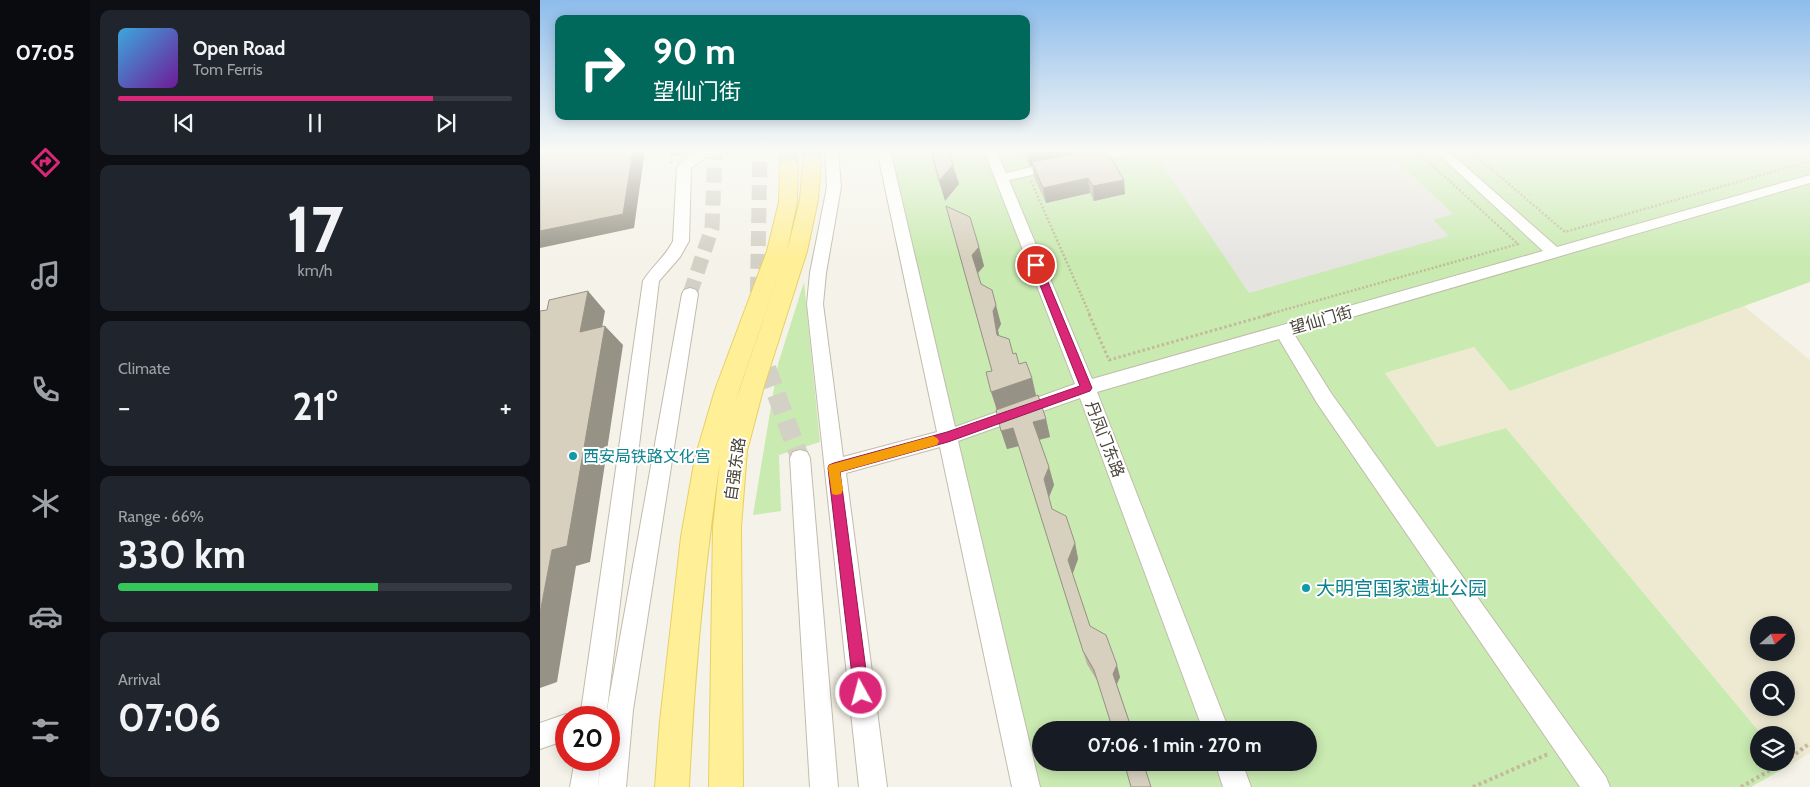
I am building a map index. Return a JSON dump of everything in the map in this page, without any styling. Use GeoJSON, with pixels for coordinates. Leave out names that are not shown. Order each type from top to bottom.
{"type":"FeatureCollection","features":[{"type":"Feature","properties":{"kind":"main road","name":"自强东路"},"geometry":{"type":"LineString","coordinates":[[672,787],[676,721],[695,537],[708,458],[727,390],[777,251],[788,202],[796,187]]}},
{"type":"Feature","properties":{"kind":"main road","name":"自强东路"},"geometry":{"type":"LineString","coordinates":[[726,787],[728,527],[734,451],[752,386],[797,251],[809,200],[810,187]]}},
{"type":"Feature","properties":{"kind":"street"},"geometry":{"type":"LineString","coordinates":[[595,706],[651,281],[654,274],[677,251],[681,242],[683,187]]}},
{"type":"Feature","properties":{"kind":"street"},"geometry":{"type":"LineString","coordinates":[[834,187],[818,273],[815,304],[873,787]]}},
{"type":"Feature","properties":{"kind":"street"},"geometry":{"type":"LineString","coordinates":[[891,187],[1026,787]]}},
{"type":"Feature","properties":{"kind":"street","name":"丹凤门东路"},"geometry":{"type":"LineString","coordinates":[[1005,187],[1086,388],[1213,721]]}},
{"type":"Feature","properties":{"kind":"street"},"geometry":{"type":"LineString","coordinates":[[1481,187],[1554,252]]}},
{"type":"Feature","properties":{"kind":"street","name":"望仙门街"},"geometry":{"type":"LineString","coordinates":[[834,468],[948,437],[1086,388],[1783,187]]}},
{"type":"Feature","properties":{"kind":"street"},"geometry":{"type":"LineString","coordinates":[[612,787],[620,710],[690,294]]}},
{"type":"Feature","properties":{"kind":"street"},"geometry":{"type":"LineString","coordinates":[[1283,331],[1324,398],[1596,787]]}},
{"type":"Feature","properties":{"kind":"street"},"geometry":{"type":"LineString","coordinates":[[800,458],[824,787]]}},
{"type":"Feature","properties":{"kind":"street"},"geometry":{"type":"LineString","coordinates":[[540,736],[555,731]]}},
{"type":"Feature","properties":{"kind":"street"},"geometry":{"type":"LineString","coordinates":[[584,787],[586,771]]}},
{"type":"Feature","properties":{"kind":"street"},"geometry":{"type":"LineString","coordinates":[[1232,771],[1238,787]]}},
{"type":"Feature","properties":{"kind":"path"},"geometry":{"type":"LineString","coordinates":[[1033,187],[1109,360],[1518,244],[1456,187]]}},
{"type":"Feature","properties":{"kind":"path"},"geometry":{"type":"LineString","coordinates":[[1512,187],[1565,232],[1721,187]]}},
{"type":"Feature","properties":{"kind":"path"},"geometry":{"type":"LineString","coordinates":[[1795,755],[1810,744]]}},
{"type":"Feature","properties":{"kind":"path"},"geometry":{"type":"LineString","coordinates":[[1473,787],[1567,745]]}},
{"type":"Feature","properties":{"kind":"path"},"geometry":{"type":"LineString","coordinates":[[1741,787],[1769,771]]}},
{"type":"Feature","properties":{"kind":"shaded area"},"geometry":{"type":"Polygon","coordinates":[[[1177,187],[1424,187],[1453,214],[1433,220],[1449,236],[1249,293],[1177,187]]]}},
{"type":"Feature","properties":{"kind":"shaded area"},"geometry":{"type":"Polygon","coordinates":[[[1744,306],[1810,360],[1810,753],[1795,762],[1795,726],[1754,726],[1506,428],[1437,447],[1385,373],[1474,347],[1510,391],[1744,306]]]}},
{"type":"Feature","properties":{"kind":"green space","name":"大明宫国家遗址公园"},"geometry":{"type":"Polygon","coordinates":[[[888,187],[1810,187],[1810,282],[1510,391],[1474,347],[1385,373],[1437,447],[1506,428],[1754,726],[1750,726],[1750,771],[1779,771],[1751,787],[1015,787],[888,187]]]}},
{"type":"Feature","properties":{"kind":"green space"},"geometry":{"type":"Polygon","coordinates":[[[804,282],[820,442],[779,455],[781,511],[753,515],[778,364],[804,282]]]}},
{"type":"Feature","properties":{"kind":"building"},"geometry":{"type":"Polygon","coordinates":[[[540,187],[627,187],[623,214],[540,231],[540,187]]]}},
{"type":"Feature","properties":{"kind":"building"},"geometry":{"type":"Polygon","coordinates":[[[946,206],[970,217],[979,247],[972,255],[981,284],[992,290],[996,305],[993,311],[997,335],[1009,339],[1013,354],[1016,353],[1019,364],[1026,362],[1032,378],[991,392],[986,372],[992,371],[946,206]]]}},
{"type":"Feature","properties":{"kind":"building"},"geometry":{"type":"Polygon","coordinates":[[[588,291],[580,332],[605,326],[567,546],[552,550],[540,613],[540,311],[547,310],[549,300],[588,291]]]}},
{"type":"Feature","properties":{"kind":"building"},"geometry":{"type":"Polygon","coordinates":[[[1038,395],[1046,419],[1033,422],[1049,467],[1044,479],[1052,509],[1066,516],[1075,543],[1068,560],[1090,626],[1106,635],[1117,665],[1113,674],[1129,721],[1110,721],[1094,670],[1083,651],[1013,428],[1001,431],[996,410],[1038,395]]]}},
{"type":"Feature","properties":{"kind":"building"},"geometry":{"type":"Polygon","coordinates":[[[1127,771],[1146,771],[1151,787],[1131,787],[1127,771]]]}},
{"type":"Feature","properties":{"kind":"tunnel"},"geometry":{"type":"LineString","coordinates":[[690,294],[712,228],[714,187]]}},
{"type":"Feature","properties":{"kind":"tunnel"},"geometry":{"type":"LineString","coordinates":[[757,315],[759,187]]}},
{"type":"Feature","properties":{"kind":"tunnel"},"geometry":{"type":"LineString","coordinates":[[757,315],[757,342],[800,458]]}},
{"type":"Feature","properties":{"kind":"slow traffic"},"geometry":{"type":"LineString","coordinates":[[836,490],[834,468],[933,441]]}},
{"type":"Feature","properties":{"kind":"place","name":"西安局铁路文化宫"},"geometry":{"type":"Point","coordinates":[573,456]}},
{"type":"Feature","properties":{"kind":"place","name":"大明宫国家遗址公园"},"geometry":{"type":"Point","coordinates":[1306,588]}},
{"type":"Feature","properties":{"kind":"route"},"geometry":{"type":"LineString","coordinates":[[861,693],[834,468],[948,437],[1086,388],[1036,265]]}}]}
